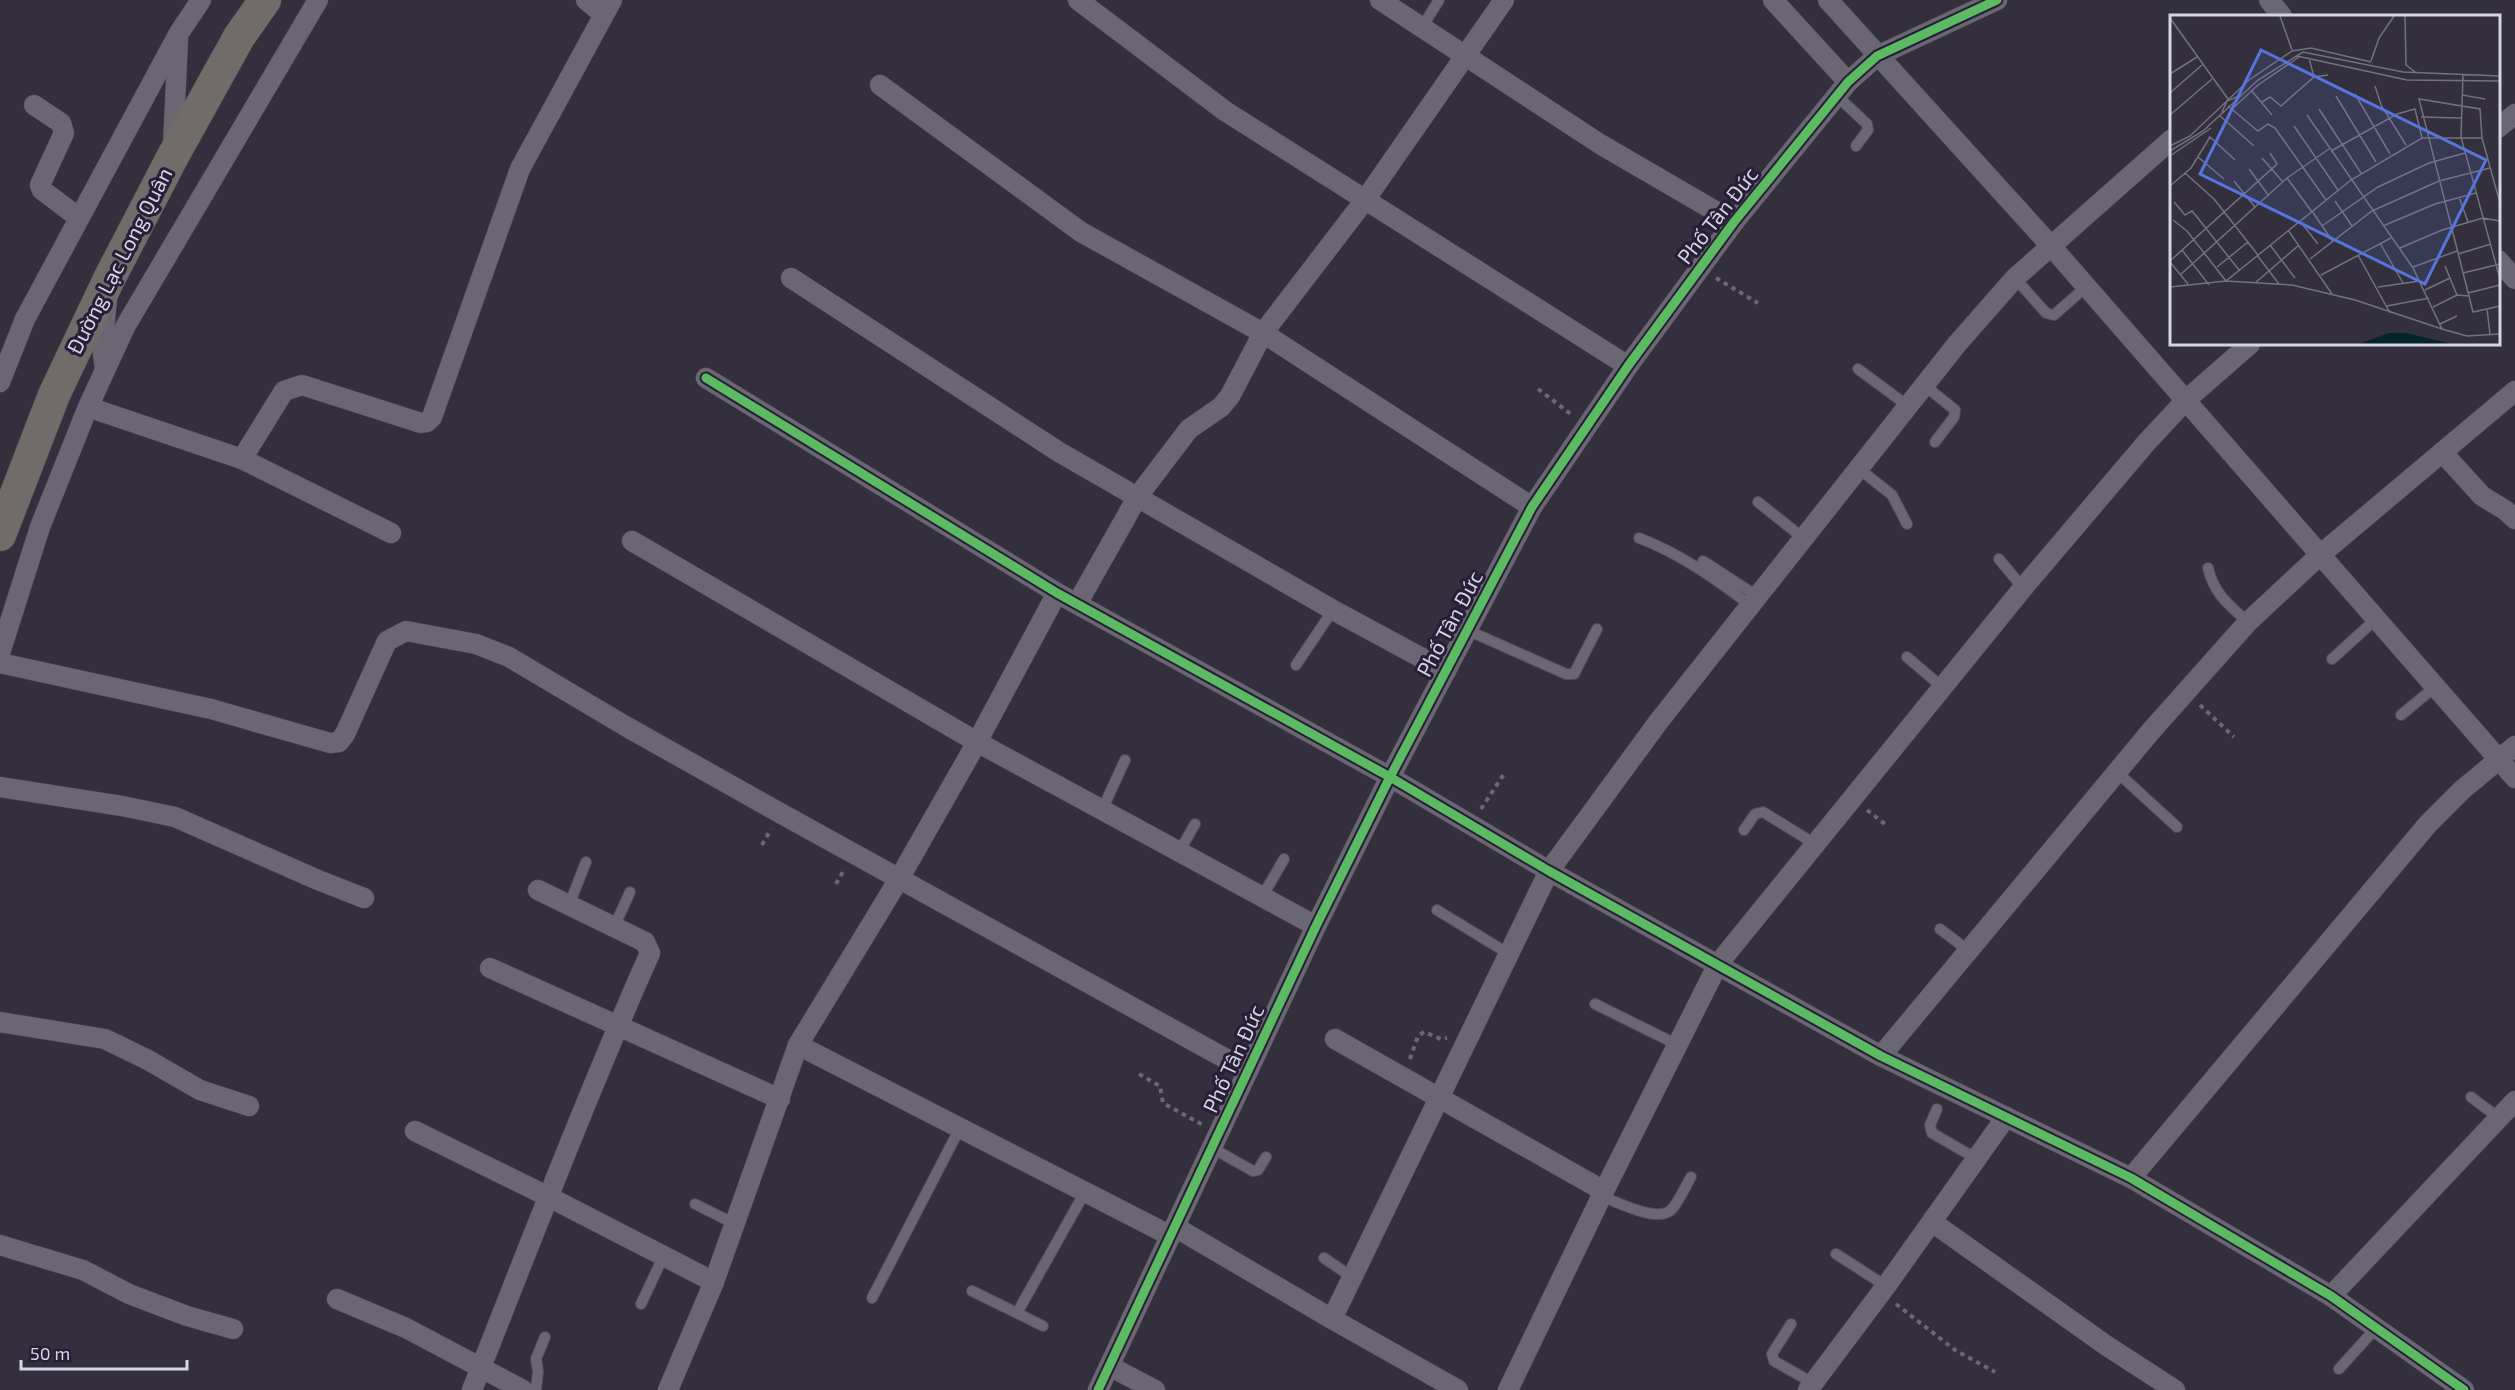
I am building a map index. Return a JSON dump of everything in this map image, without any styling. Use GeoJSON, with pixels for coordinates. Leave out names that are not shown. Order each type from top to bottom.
{"type":"FeatureCollection","features":[{"type":"Feature","properties":{"kind":"main road","name":"Đường Lạc Long Quân"},"geometry":{"type":"LineString","coordinates":[[3,523],[54,395],[108,279],[239,37],[265,0]]}},
{"type":"Feature","properties":{"kind":"street"},"geometry":{"type":"LineString","coordinates":[[0,382],[25,319],[178,33],[201,0]]}},
{"type":"Feature","properties":{"kind":"street"},"geometry":{"type":"LineString","coordinates":[[0,653],[40,527],[88,407],[125,327],[318,0]]}},
{"type":"Feature","properties":{"kind":"street"},"geometry":{"type":"LineString","coordinates":[[242,459],[284,391],[294,386],[302,385],[421,423],[427,422],[432,417],[520,169],[608,7],[586,0]]}},
{"type":"Feature","properties":{"kind":"street"},"geometry":{"type":"LineString","coordinates":[[1078,0],[1225,111],[1628,366]]}},
{"type":"Feature","properties":{"kind":"street"},"geometry":{"type":"LineString","coordinates":[[1380,0],[1600,144],[1734,222]]}},
{"type":"Feature","properties":{"kind":"street"},"geometry":{"type":"LineString","coordinates":[[1077,604],[1138,496],[1189,429],[1225,402],[1248,364],[1263,333],[1365,200],[1504,0]]}},
{"type":"Feature","properties":{"kind":"street"},"geometry":{"type":"LineString","coordinates":[[1773,0],[1842,89]]}},
{"type":"Feature","properties":{"kind":"street"},"geometry":{"type":"LineString","coordinates":[[1828,0],[2051,246],[2435,687],[2508,753],[2515,778]]}},
{"type":"Feature","properties":{"kind":"street","name":"Phố Tân Đức"},"geometry":{"type":"LineString","coordinates":[[1098,1390],[1111,1367],[1316,926],[1390,777],[1532,507],[1628,366],[1734,222],[1842,89],[1877,56],[1997,0]]}},
{"type":"Feature","properties":{"kind":"street"},"geometry":{"type":"LineString","coordinates":[[2269,0],[2281,15]]}},
{"type":"Feature","properties":{"kind":"street"},"geometry":{"type":"LineString","coordinates":[[173,156],[178,33]]}},
{"type":"Feature","properties":{"kind":"street"},"geometry":{"type":"LineString","coordinates":[[880,85],[1081,232],[1263,333],[1532,507]]}},
{"type":"Feature","properties":{"kind":"street"},"geometry":{"type":"LineString","coordinates":[[34,105],[61,123],[64,133],[40,185],[42,190],[79,218]]}},
{"type":"Feature","properties":{"kind":"street"},"geometry":{"type":"LineString","coordinates":[[2500,127],[2515,114]]}},
{"type":"Feature","properties":{"kind":"street"},"geometry":{"type":"LineString","coordinates":[[1332,1319],[1549,871],[1659,721],[1957,344],[2015,278],[2170,141]]}},
{"type":"Feature","properties":{"kind":"street"},"geometry":{"type":"LineString","coordinates":[[2500,261],[2515,279]]}},
{"type":"Feature","properties":{"kind":"street"},"geometry":{"type":"LineString","coordinates":[[790,278],[1059,452],[1333,610],[1446,671]]}},
{"type":"Feature","properties":{"kind":"street"},"geometry":{"type":"LineString","coordinates":[[105,372],[102,347],[108,279]]}},
{"type":"Feature","properties":{"kind":"street"},"geometry":{"type":"LineString","coordinates":[[1508,1390],[1602,1193],[1718,964],[2023,588],[2146,442],[2186,400],[2249,345]]}},
{"type":"Feature","properties":{"kind":"street"},"geometry":{"type":"LineString","coordinates":[[706,378],[1058,593],[1390,777],[1549,871],[1881,1056],[2131,1178],[2331,1296],[2456,1388]]}},
{"type":"Feature","properties":{"kind":"street"},"geometry":{"type":"LineString","coordinates":[[1881,1056],[2117,772],[2248,622],[2320,555],[2515,391]]}},
{"type":"Feature","properties":{"kind":"street"},"geometry":{"type":"LineString","coordinates":[[88,407],[242,459],[391,533]]}},
{"type":"Feature","properties":{"kind":"street"},"geometry":{"type":"LineString","coordinates":[[2442,452],[2482,496],[2515,519]]}},
{"type":"Feature","properties":{"kind":"street"},"geometry":{"type":"LineString","coordinates":[[632,541],[977,742],[1316,926]]}},
{"type":"Feature","properties":{"kind":"street"},"geometry":{"type":"LineString","coordinates":[[668,1390],[714,1282],[780,1098],[786,1073],[798,1045],[977,742],[1058,593]]}},
{"type":"Feature","properties":{"kind":"street"},"geometry":{"type":"LineString","coordinates":[[0,663],[211,709],[330,743],[339,742],[345,734],[387,641],[394,636],[406,631],[476,644],[509,657],[537,672],[627,727],[1248,1071]]}},
{"type":"Feature","properties":{"kind":"street"},"geometry":{"type":"LineString","coordinates":[[2131,1178],[2428,824],[2462,790],[2508,753]]}},
{"type":"Feature","properties":{"kind":"street"},"geometry":{"type":"LineString","coordinates":[[0,787],[176,817],[364,898]]}},
{"type":"Feature","properties":{"kind":"street"},"geometry":{"type":"LineString","coordinates":[[472,1390],[547,1196],[617,1026],[650,953],[645,942],[538,890]]}},
{"type":"Feature","properties":{"kind":"street"},"geometry":{"type":"LineString","coordinates":[[490,968],[780,1098]]}},
{"type":"Feature","properties":{"kind":"street"},"geometry":{"type":"LineString","coordinates":[[0,1022],[105,1039],[148,1060],[200,1090],[249,1106]]}},
{"type":"Feature","properties":{"kind":"street"},"geometry":{"type":"LineString","coordinates":[[1335,1039],[1439,1096],[1602,1193]]}},
{"type":"Feature","properties":{"kind":"street"},"geometry":{"type":"LineString","coordinates":[[798,1045],[1085,1192],[1173,1232],[1458,1390]]}},
{"type":"Feature","properties":{"kind":"street"},"geometry":{"type":"LineString","coordinates":[[2331,1296],[2515,1101]]}},
{"type":"Feature","properties":{"kind":"street"},"geometry":{"type":"LineString","coordinates":[[1810,1387],[1884,1289],[2006,1117]]}},
{"type":"Feature","properties":{"kind":"street"},"geometry":{"type":"LineString","coordinates":[[416,1131],[714,1282]]}},
{"type":"Feature","properties":{"kind":"street"},"geometry":{"type":"LineString","coordinates":[[1932,1222],[2106,1346],[2175,1390]]}},
{"type":"Feature","properties":{"kind":"street"},"geometry":{"type":"LineString","coordinates":[[0,1245],[83,1270],[129,1294],[187,1316],[233,1329]]}},
{"type":"Feature","properties":{"kind":"street"},"geometry":{"type":"LineString","coordinates":[[337,1299],[406,1328],[523,1390]]}},
{"type":"Feature","properties":{"kind":"street"},"geometry":{"type":"LineString","coordinates":[[1111,1367],[1155,1390]]}},
{"type":"Feature","properties":{"kind":"lane"},"geometry":{"type":"LineString","coordinates":[[1422,27],[1439,0]]}},
{"type":"Feature","properties":{"kind":"lane"},"geometry":{"type":"LineString","coordinates":[[1842,89],[1867,123],[1868,130],[1856,146]]}},
{"type":"Feature","properties":{"kind":"lane"},"geometry":{"type":"LineString","coordinates":[[2015,278],[2046,313],[2054,315],[2086,286]]}},
{"type":"Feature","properties":{"kind":"lane"},"geometry":{"type":"LineString","coordinates":[[1858,369],[1908,406]]}},
{"type":"Feature","properties":{"kind":"lane"},"geometry":{"type":"LineString","coordinates":[[1924,385],[1955,410],[1954,417],[1935,442]]}},
{"type":"Feature","properties":{"kind":"lane"},"geometry":{"type":"LineString","coordinates":[[1858,468],[1892,495],[1907,524]]}},
{"type":"Feature","properties":{"kind":"lane"},"geometry":{"type":"LineString","coordinates":[[1758,502],[1803,538]]}},
{"type":"Feature","properties":{"kind":"lane"},"geometry":{"type":"LineString","coordinates":[[1639,538],[1658,545],[1754,601]]}},
{"type":"Feature","properties":{"kind":"lane"},"geometry":{"type":"LineString","coordinates":[[1999,560],[2023,588]]}},
{"type":"Feature","properties":{"kind":"lane"},"geometry":{"type":"LineString","coordinates":[[1703,561],[1754,601]]}},
{"type":"Feature","properties":{"kind":"lane"},"geometry":{"type":"LineString","coordinates":[[2208,568],[2211,583],[2220,597],[2248,622]]}},
{"type":"Feature","properties":{"kind":"lane"},"geometry":{"type":"LineString","coordinates":[[1296,665],[1333,610]]}},
{"type":"Feature","properties":{"kind":"lane"},"geometry":{"type":"LineString","coordinates":[[2332,659],[2376,619]]}},
{"type":"Feature","properties":{"kind":"lane"},"geometry":{"type":"LineString","coordinates":[[1467,630],[1566,674],[1574,674],[1597,629]]}},
{"type":"Feature","properties":{"kind":"lane"},"geometry":{"type":"LineString","coordinates":[[1907,657],[1942,687]]}},
{"type":"Feature","properties":{"kind":"lane"},"geometry":{"type":"LineString","coordinates":[[2401,715],[2435,687]]}},
{"type":"Feature","properties":{"kind":"lane"},"geometry":{"type":"LineString","coordinates":[[1102,810],[1125,760]]}},
{"type":"Feature","properties":{"kind":"lane"},"geometry":{"type":"LineString","coordinates":[[2117,772],[2177,827]]}},
{"type":"Feature","properties":{"kind":"lane"},"geometry":{"type":"LineString","coordinates":[[1744,830],[1755,814],[1763,812],[1815,844]]}},
{"type":"Feature","properties":{"kind":"lane"},"geometry":{"type":"LineString","coordinates":[[1179,852],[1195,824]]}},
{"type":"Feature","properties":{"kind":"lane"},"geometry":{"type":"LineString","coordinates":[[1262,897],[1284,859]]}},
{"type":"Feature","properties":{"kind":"lane"},"geometry":{"type":"LineString","coordinates":[[569,905],[586,862]]}},
{"type":"Feature","properties":{"kind":"lane"},"geometry":{"type":"LineString","coordinates":[[614,927],[630,892]]}},
{"type":"Feature","properties":{"kind":"lane"},"geometry":{"type":"LineString","coordinates":[[1437,910],[1509,954]]}},
{"type":"Feature","properties":{"kind":"lane"},"geometry":{"type":"LineString","coordinates":[[1940,929],[1969,951]]}},
{"type":"Feature","properties":{"kind":"lane"},"geometry":{"type":"LineString","coordinates":[[1594,1004],[1678,1045]]}},
{"type":"Feature","properties":{"kind":"lane"},"geometry":{"type":"LineString","coordinates":[[2471,1097],[2499,1118]]}},
{"type":"Feature","properties":{"kind":"lane"},"geometry":{"type":"LineString","coordinates":[[1937,1109],[1929,1125],[1932,1133],[1977,1159]]}},
{"type":"Feature","properties":{"kind":"lane"},"geometry":{"type":"LineString","coordinates":[[872,1298],[960,1128]]}},
{"type":"Feature","properties":{"kind":"lane"},"geometry":{"type":"LineString","coordinates":[[1215,1141],[1252,1171],[1258,1170],[1266,1156]]}},
{"type":"Feature","properties":{"kind":"lane"},"geometry":{"type":"LineString","coordinates":[[1602,1193],[1650,1214],[1660,1215],[1671,1211],[1691,1177]]}},
{"type":"Feature","properties":{"kind":"lane"},"geometry":{"type":"LineString","coordinates":[[1017,1313],[1085,1192]]}},
{"type":"Feature","properties":{"kind":"lane"},"geometry":{"type":"LineString","coordinates":[[695,1204],[735,1224]]}},
{"type":"Feature","properties":{"kind":"lane"},"geometry":{"type":"LineString","coordinates":[[1836,1254],[1884,1289]]}},
{"type":"Feature","properties":{"kind":"lane"},"geometry":{"type":"LineString","coordinates":[[641,1304],[664,1255]]}},
{"type":"Feature","properties":{"kind":"lane"},"geometry":{"type":"LineString","coordinates":[[1324,1258],[1352,1277]]}},
{"type":"Feature","properties":{"kind":"lane"},"geometry":{"type":"LineString","coordinates":[[972,1291],[1043,1326]]}},
{"type":"Feature","properties":{"kind":"lane"},"geometry":{"type":"LineString","coordinates":[[1791,1324],[1772,1354],[1774,1361],[1810,1387]]}},
{"type":"Feature","properties":{"kind":"lane"},"geometry":{"type":"LineString","coordinates":[[2339,1370],[2375,1329]]}},
{"type":"Feature","properties":{"kind":"lane"},"geometry":{"type":"LineString","coordinates":[[536,1390],[538,1371],[536,1359],[545,1337]]}},
{"type":"Feature","properties":{"kind":"path"},"geometry":{"type":"LineString","coordinates":[[1700,268],[1758,303]]}},
{"type":"Feature","properties":{"kind":"path"},"geometry":{"type":"LineString","coordinates":[[1538,389],[1587,426]]}},
{"type":"Feature","properties":{"kind":"path"},"geometry":{"type":"LineString","coordinates":[[2186,692],[2234,737]]}},
{"type":"Feature","properties":{"kind":"path"},"geometry":{"type":"LineString","coordinates":[[1471,825],[1504,774]]}},
{"type":"Feature","properties":{"kind":"path"},"geometry":{"type":"LineString","coordinates":[[1404,1077],[1418,1036],[1424,1032],[1441,1039],[1447,1038],[1453,1029]]}},
{"type":"Feature","properties":{"kind":"path"},"geometry":{"type":"LineString","coordinates":[[1139,1074],[1160,1086],[1163,1103],[1215,1141]]}},
{"type":"Feature","properties":{"kind":"path"},"geometry":{"type":"LineString","coordinates":[[1884,1289],[1955,1350],[1995,1372]]}},
{"type":"Feature","properties":{"kind":"cycle path"},"geometry":{"type":"LineString","coordinates":[[1098,1390],[1316,926],[1390,777],[1532,507],[1628,366],[1734,222],[1848,82],[1877,56],[1997,0]]}},
{"type":"Feature","properties":{"kind":"cycle path"},"geometry":{"type":"LineString","coordinates":[[706,378],[1057,593],[1390,777],[1549,871],[1881,1056],[2131,1178],[2331,1296],[2464,1390]]}}]}
